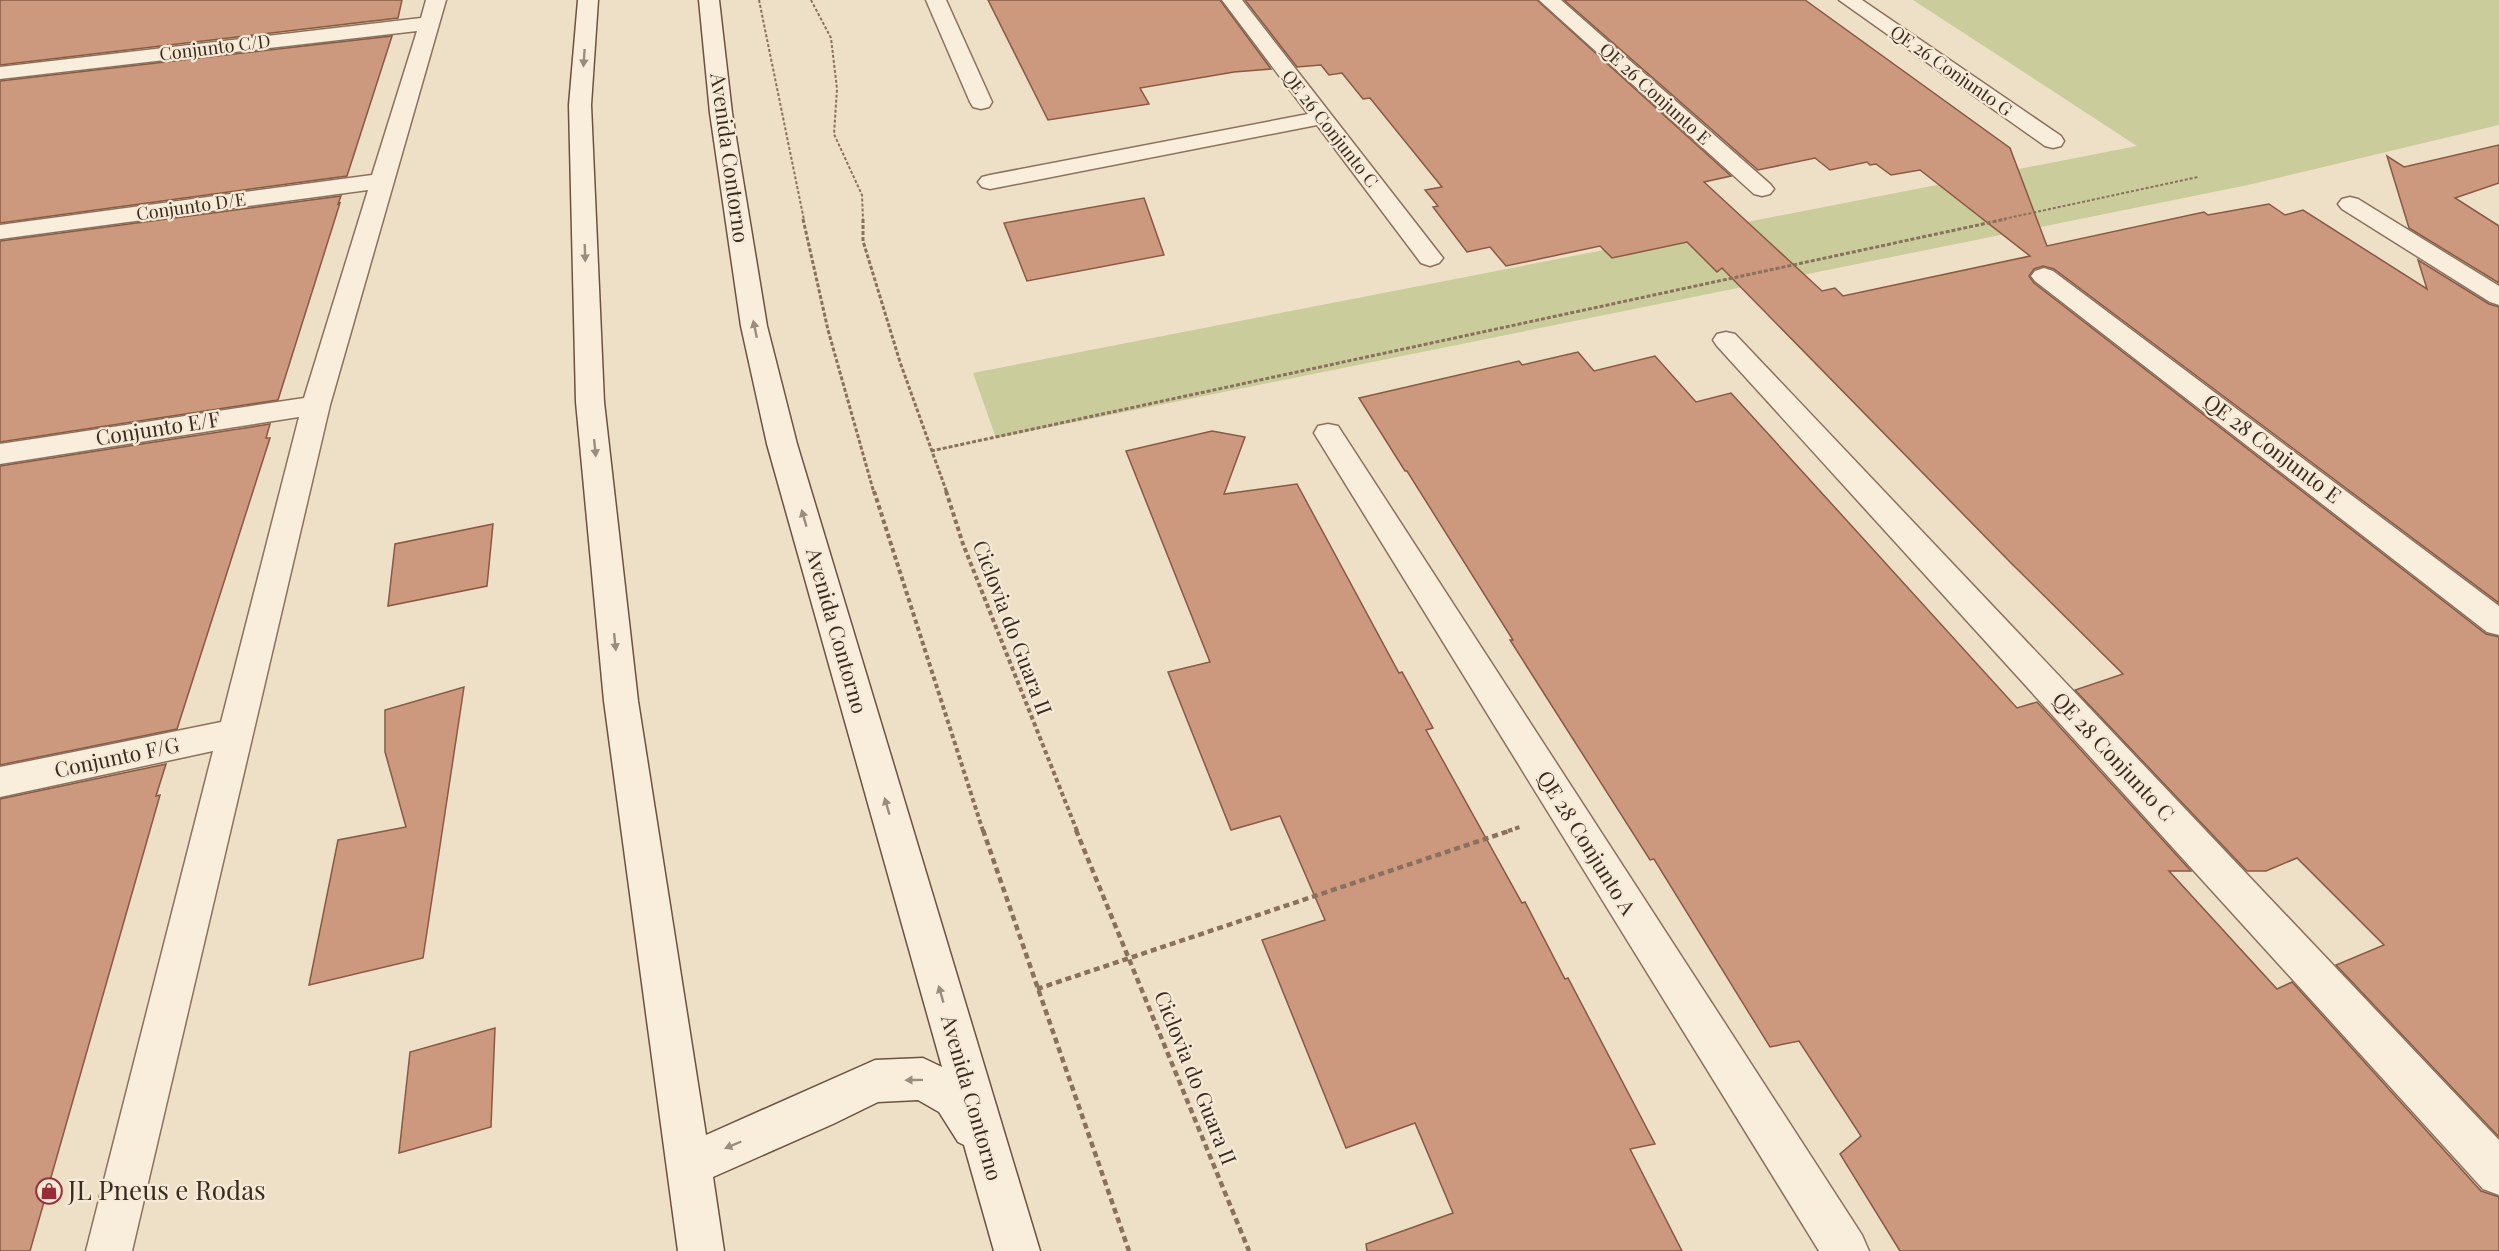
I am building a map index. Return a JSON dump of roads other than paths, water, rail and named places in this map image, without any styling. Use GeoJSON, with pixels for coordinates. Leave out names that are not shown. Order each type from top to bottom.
{"type":"FeatureCollection","features":[{"type":"Feature","properties":{"kind":"street"},"geometry":{"type":"LineString","coordinates":[[588,0],[580,105],[590,402],[621,701],[701,1251]]}},
{"type":"Feature","properties":{"kind":"street","name":"Avenida Contorno"},"geometry":{"type":"LineString","coordinates":[[709,0],[721,112],[756,337],[782,444],[1017,1251]]}},
{"type":"Feature","properties":{"kind":"street"},"geometry":{"type":"LineString","coordinates":[[936,0],[981,102]]}},
{"type":"Feature","properties":{"kind":"street","name":"QE 26 Conjunto C"},"geometry":{"type":"LineString","coordinates":[[1232,0],[1430,258]]}},
{"type":"Feature","properties":{"kind":"street","name":"QE 26 Conjunto E"},"geometry":{"type":"LineString","coordinates":[[1549,0],[1762,189]]}},
{"type":"Feature","properties":{"kind":"street","name":"QE 26 Conjunto G"},"geometry":{"type":"LineString","coordinates":[[1849,0],[2053,141]]}},
{"type":"Feature","properties":{"kind":"street"},"geometry":{"type":"LineString","coordinates":[[109,1251],[316,405],[433,11]]}},
{"type":"Feature","properties":{"kind":"street","name":"Conjunto C/D"},"geometry":{"type":"LineString","coordinates":[[0,73],[433,11]]}},
{"type":"Feature","properties":{"kind":"street"},"geometry":{"type":"LineString","coordinates":[[990,182],[1321,118]]}},
{"type":"Feature","properties":{"kind":"street","name":"Conjunto D/E"},"geometry":{"type":"LineString","coordinates":[[0,232],[382,181]]}},
{"type":"Feature","properties":{"kind":"street"},"geometry":{"type":"LineString","coordinates":[[2350,204],[2499,297]]}},
{"type":"Feature","properties":{"kind":"street","name":"QE 28 Conjunto E"},"geometry":{"type":"LineString","coordinates":[[2044,276],[2499,623]]}},
{"type":"Feature","properties":{"kind":"street","name":"QE 28 Conjunto C"},"geometry":{"type":"LineString","coordinates":[[1726,340],[2499,1173]]}},
{"type":"Feature","properties":{"kind":"street","name":"Conjunto E/F"},"geometry":{"type":"LineString","coordinates":[[0,454],[316,405]]}},
{"type":"Feature","properties":{"kind":"street","name":"QE 28 Conjunto A"},"geometry":{"type":"LineString","coordinates":[[1328,433],[1846,1251]]}},
{"type":"Feature","properties":{"kind":"street","name":"Conjunto F/G"},"geometry":{"type":"LineString","coordinates":[[0,782],[234,733]]}},
{"type":"Feature","properties":{"kind":"street"},"geometry":{"type":"LineString","coordinates":[[687,1165],[818,1109],[875,1081],[923,1079],[954,1097],[984,1144]]}},
{"type":"Feature","properties":{"kind":"place","name":"JL Pneus e Rodas"},"geometry":{"type":"Point","coordinates":[49,1191]}}]}
